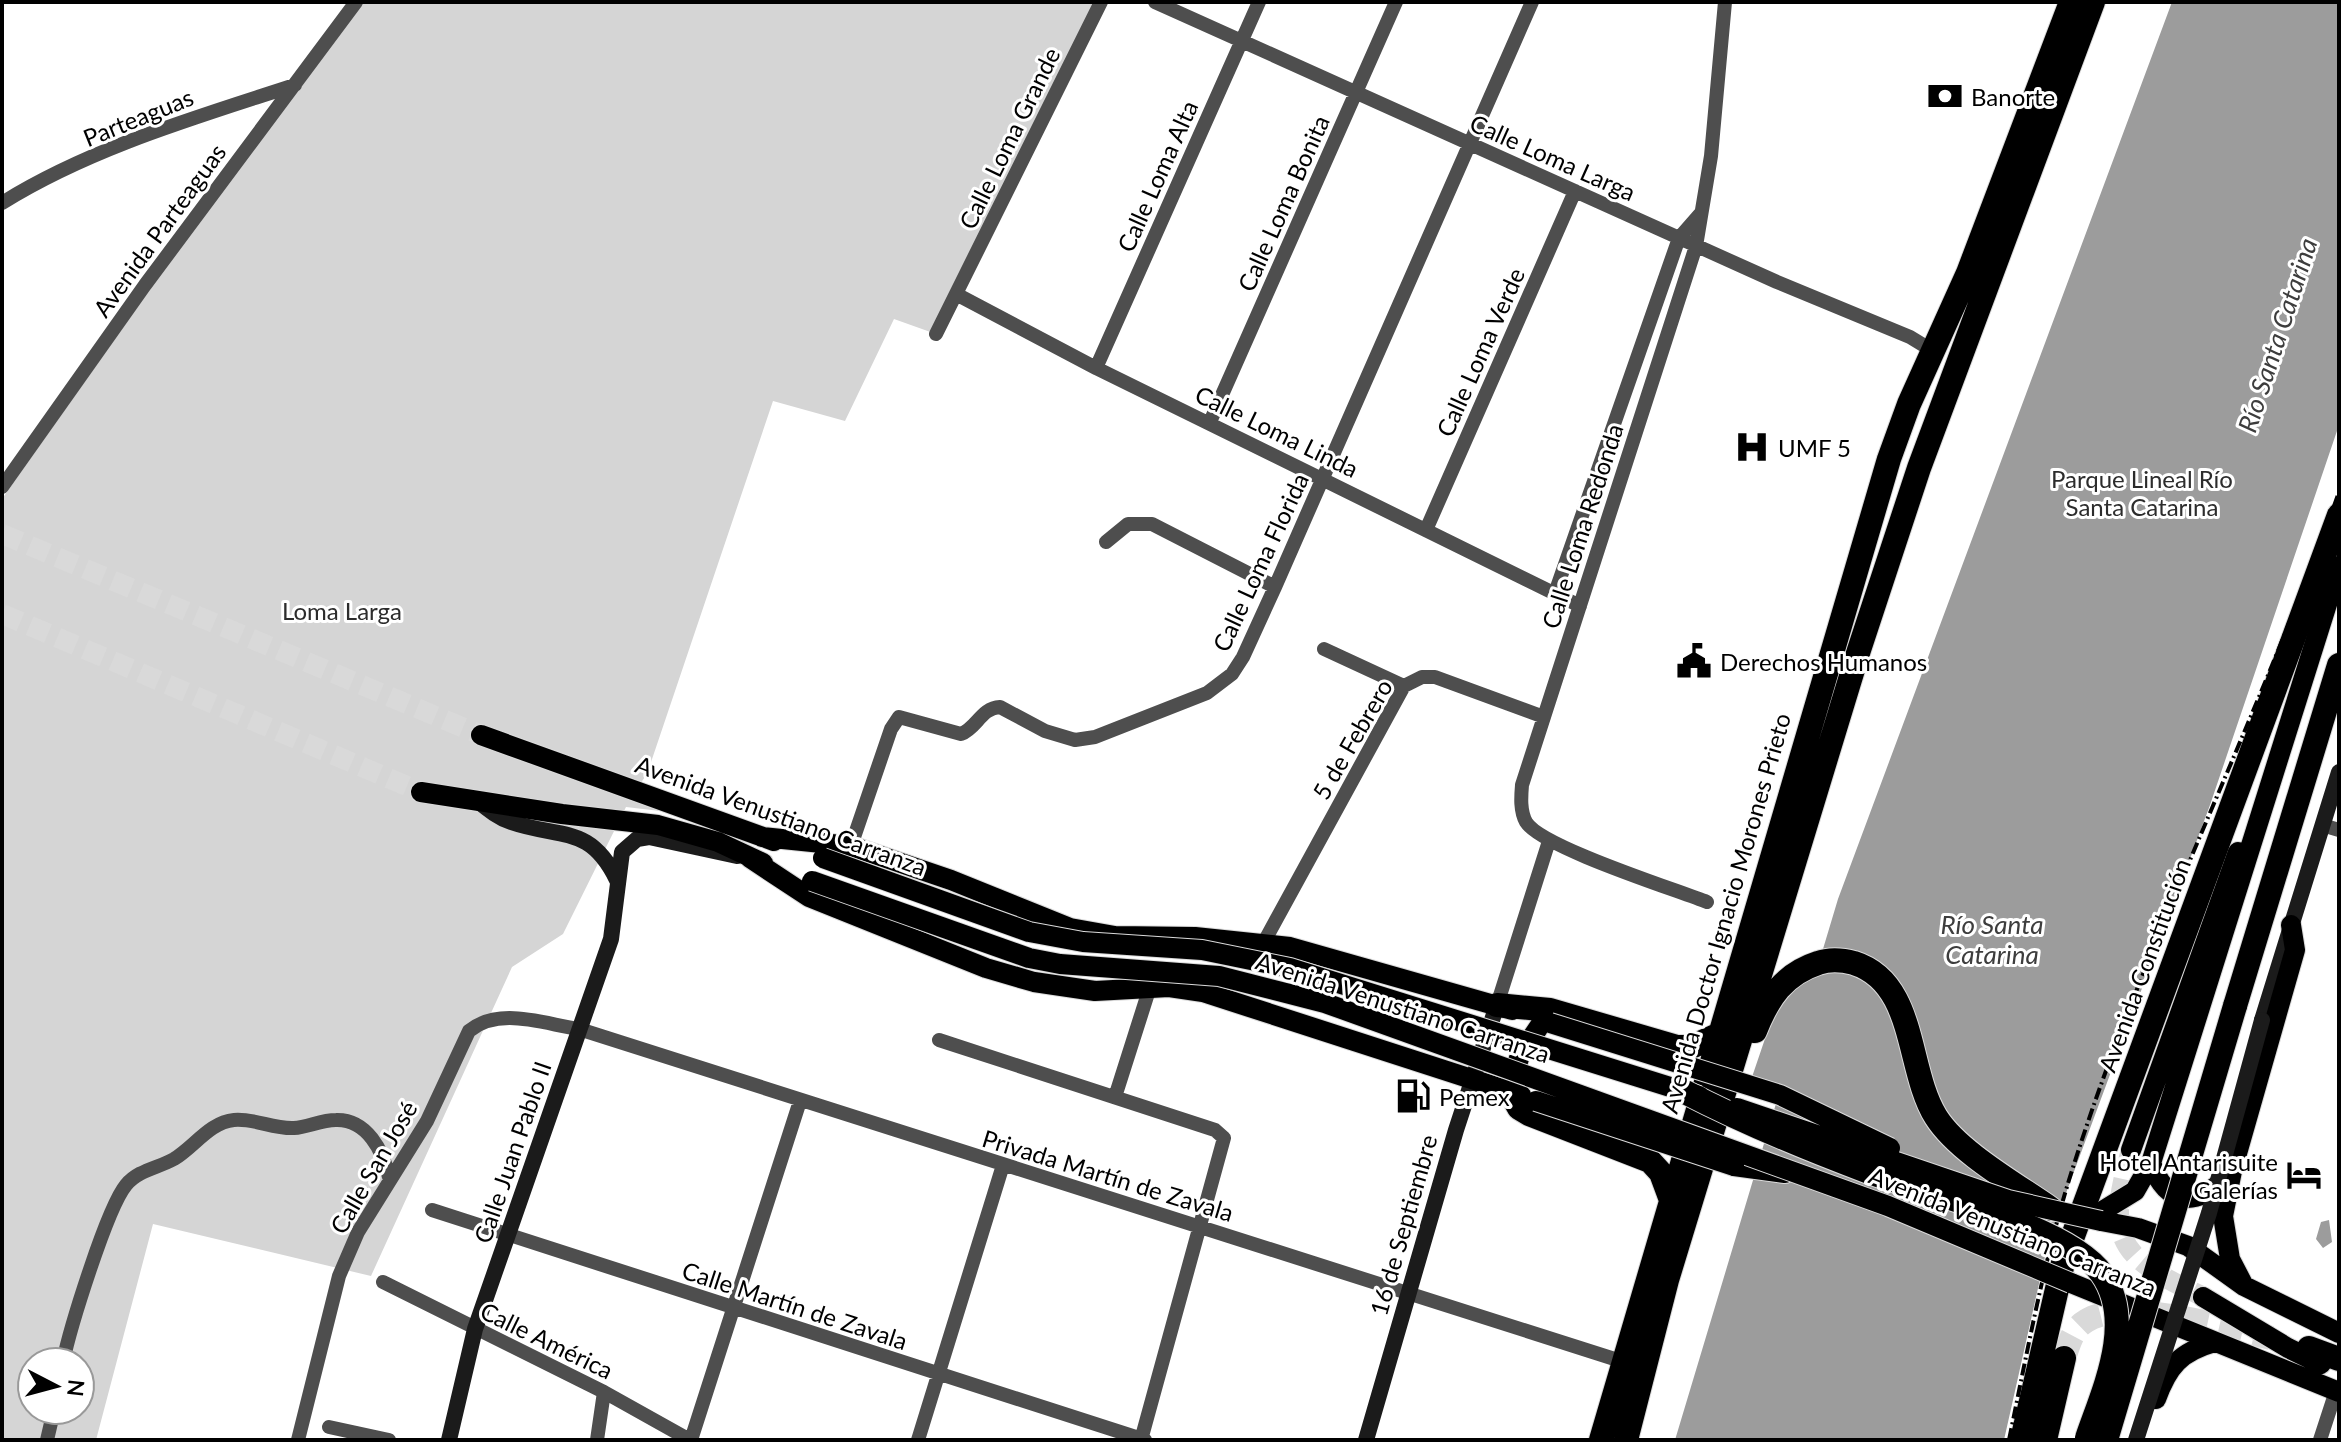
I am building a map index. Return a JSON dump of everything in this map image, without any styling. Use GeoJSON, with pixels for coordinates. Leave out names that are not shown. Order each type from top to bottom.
{"type":"FeatureCollection","features":[{"type":"Feature","properties":{"kind":"highway","name":"Avenida Doctor Ignacio Morones Prieto"},"geometry":{"type":"LineString","coordinates":[[1601,1440],[1831,645],[1889,459],[1968,273],[2071,2]]}},
{"type":"Feature","properties":{"kind":"highway","name":"Avenida Doctor Ignacio Morones Prieto"},"geometry":{"type":"LineString","coordinates":[[1626,1440],[1667,1280],[1731,1064],[1904,514],[2093,2]]}},
{"type":"Feature","properties":{"kind":"highway","name":"Avenida Constitución"},"geometry":{"type":"LineString","coordinates":[[2022,1440],[2063,1263],[2339,515]]}},
{"type":"Feature","properties":{"kind":"highway"},"geometry":{"type":"LineString","coordinates":[[2093,1439],[2235,1006],[2339,665]]}},
{"type":"Feature","properties":{"kind":"highway"},"geometry":{"type":"LineString","coordinates":[[1635,1406],[1750,1045],[1767,1002],[1790,976],[1825,960],[1848,961],[1882,977],[1903,1015],[1922,1088],[1938,1120],[1985,1162],[2059,1210]]}},
{"type":"Feature","properties":{"kind":"highway"},"geometry":{"type":"LineString","coordinates":[[1497,1005],[1550,1010],[1677,1047],[1691,1047],[1720,1034]]}},
{"type":"Feature","properties":{"kind":"highway"},"geometry":{"type":"LineString","coordinates":[[1509,1090],[1519,1108],[1529,1114],[1650,1161],[1661,1173],[1671,1200]]}},
{"type":"Feature","properties":{"kind":"highway"},"geometry":{"type":"LineString","coordinates":[[1685,1092],[1784,1138],[1999,1216],[2068,1245],[2086,1258],[2102,1273],[2110,1289],[2117,1333],[2093,1439]]}},
{"type":"Feature","properties":{"kind":"highway"},"geometry":{"type":"LineString","coordinates":[[2309,1348],[2339,1359]]}},
{"type":"Feature","properties":{"kind":"highway"},"geometry":{"type":"LineString","coordinates":[[2045,1440],[2064,1358]]}},
{"type":"Feature","properties":{"kind":"main road"},"geometry":{"type":"LineString","coordinates":[[2102,1215],[2135,1191],[2151,1163],[2339,566]]}},
{"type":"Feature","properties":{"kind":"main road"},"geometry":{"type":"LineString","coordinates":[[2131,1150],[2225,885],[2286,733]]}},
{"type":"Feature","properties":{"kind":"main road","name":"Avenida Venustiano Carranza"},"geometry":{"type":"LineString","coordinates":[[481,735],[1029,932],[1083,942],[1202,950],[1290,968],[1685,1092],[2008,1200],[2102,1215],[2181,1242],[2244,1286],[2339,1333]]}},
{"type":"Feature","properties":{"kind":"main road","name":"Avenida Venustiano Carranza"},"geometry":{"type":"LineString","coordinates":[[421,792],[686,831],[812,881],[1044,962],[1219,976],[1268,986],[1373,1018],[1802,1174],[1939,1226],[2215,1342],[2338,1384]]}},
{"type":"Feature","properties":{"kind":"main road"},"geometry":{"type":"LineString","coordinates":[[762,837],[851,846],[951,880],[1057,923],[1115,936],[1264,942],[1449,991],[1791,1100],[1912,1160],[1930,1173]]}},
{"type":"Feature","properties":{"kind":"main road"},"geometry":{"type":"LineString","coordinates":[[750,858],[809,897],[986,968],[1034,982],[1095,991],[1150,987],[1203,992],[1734,1166],[1802,1174]]}},
{"type":"Feature","properties":{"kind":"main road"},"geometry":{"type":"LineString","coordinates":[[1034,982],[1027,947],[1034,936],[1057,923]]}},
{"type":"Feature","properties":{"kind":"main road"},"geometry":{"type":"LineString","coordinates":[[2244,1286],[2230,1259],[2222,1228],[2232,1171],[2295,950],[2291,925]]}},
{"type":"Feature","properties":{"kind":"main road"},"geometry":{"type":"LineString","coordinates":[[1413,1061],[1439,1056],[1448,1050],[1455,1037],[1458,1016],[1449,991]]}},
{"type":"Feature","properties":{"kind":"main road"},"geometry":{"type":"LineString","coordinates":[[1509,1090],[1520,1055],[1547,1022]]}},
{"type":"Feature","properties":{"kind":"main road"},"geometry":{"type":"LineString","coordinates":[[2151,1163],[2168,1192],[2189,1199],[2207,1193],[2232,1171]]}},
{"type":"Feature","properties":{"kind":"main road"},"geometry":{"type":"LineString","coordinates":[[2203,1297],[2288,1348],[2338,1384]]}},
{"type":"Feature","properties":{"kind":"main road"},"geometry":{"type":"LineString","coordinates":[[2144,1440],[2163,1382],[2173,1362],[2190,1350],[2215,1342]]}},
{"type":"Feature","properties":{"kind":"street","name":"Avenida Parteaguas"},"geometry":{"type":"LineString","coordinates":[[2,487],[145,285],[356,2]]}},
{"type":"Feature","properties":{"kind":"street","name":"Calle Loma Grande"},"geometry":{"type":"LineString","coordinates":[[936,334],[1101,2]]}},
{"type":"Feature","properties":{"kind":"street","name":"Calle Loma Larga"},"geometry":{"type":"LineString","coordinates":[[1155,2],[1696,246],[1910,337],[1933,351]]}},
{"type":"Feature","properties":{"kind":"street","name":"Calle Loma Alta"},"geometry":{"type":"LineString","coordinates":[[1096,368],[1259,2]]}},
{"type":"Feature","properties":{"kind":"street","name":"Calle Loma Bonita"},"geometry":{"type":"LineString","coordinates":[[1210,422],[1396,2]]}},
{"type":"Feature","properties":{"kind":"street","name":"Calle Loma Florida"},"geometry":{"type":"LineString","coordinates":[[851,846],[891,729],[899,717],[961,734],[987,710],[1000,707],[1059,737],[1075,740],[1095,737],[1220,685],[1243,657],[1532,2]]}},
{"type":"Feature","properties":{"kind":"street","name":"Calle Loma Redonda"},"geometry":{"type":"LineString","coordinates":[[1549,841],[1524,820],[1522,785],[1696,246],[1711,156],[1725,2]]}},
{"type":"Feature","properties":{"kind":"street","name":"Parteaguas"},"geometry":{"type":"LineString","coordinates":[[2,203],[46,178],[122,146],[295,84]]}},
{"type":"Feature","properties":{"kind":"street","name":"Calle Loma Verde"},"geometry":{"type":"LineString","coordinates":[[1426,530],[1575,191]]}},
{"type":"Feature","properties":{"kind":"street","name":"Calle Loma Redonda"},"geometry":{"type":"LineString","coordinates":[[1555,593],[1679,238],[1701,214]]}},
{"type":"Feature","properties":{"kind":"street","name":"Calle Loma Linda"},"geometry":{"type":"LineString","coordinates":[[956,294],[1096,368],[1580,606]]}},
{"type":"Feature","properties":{"kind":"street"},"geometry":{"type":"LineString","coordinates":[[1106,542],[1128,524],[1152,524],[1275,587]]}},
{"type":"Feature","properties":{"kind":"street"},"geometry":{"type":"LineString","coordinates":[[1324,649],[1404,686]]}},
{"type":"Feature","properties":{"kind":"street","name":"5 de Febrero"},"geometry":{"type":"LineString","coordinates":[[1264,942],[1404,686],[1422,677],[1435,677],[1544,717]]}},
{"type":"Feature","properties":{"kind":"street"},"geometry":{"type":"LineString","coordinates":[[2136,1440],[2209,1213],[2262,1020],[2339,772]]}},
{"type":"Feature","properties":{"kind":"street"},"geometry":{"type":"LineString","coordinates":[[479,802],[513,822],[582,838],[602,855],[617,880]]}},
{"type":"Feature","properties":{"kind":"street"},"geometry":{"type":"LineString","coordinates":[[2322,825],[2339,830]]}},
{"type":"Feature","properties":{"kind":"street","name":"Calle Juan Pablo II"},"geometry":{"type":"LineString","coordinates":[[449,1440],[475,1329],[611,939],[622,852],[642,837],[750,858]]}},
{"type":"Feature","properties":{"kind":"street"},"geometry":{"type":"LineString","coordinates":[[1549,841],[1707,902]]}},
{"type":"Feature","properties":{"kind":"street","name":"16 de Septiembre"},"geometry":{"type":"LineString","coordinates":[[1366,1440],[1472,1078],[1549,841]]}},
{"type":"Feature","properties":{"kind":"street"},"geometry":{"type":"LineString","coordinates":[[1115,1097],[1150,987]]}},
{"type":"Feature","properties":{"kind":"street","name":"Calle San José"},"geometry":{"type":"LineString","coordinates":[[298,1440],[339,1276],[358,1232],[389,1177],[427,1121],[469,1031],[478,1023],[498,1017],[579,1029]]}},
{"type":"Feature","properties":{"kind":"street","name":"Privada Martín de Zavala"},"geometry":{"type":"LineString","coordinates":[[579,1029],[1624,1362]]}},
{"type":"Feature","properties":{"kind":"street"},"geometry":{"type":"LineString","coordinates":[[939,1040],[1215,1130],[1224,1138],[1143,1440]]}},
{"type":"Feature","properties":{"kind":"street"},"geometry":{"type":"LineString","coordinates":[[691,1440],[800,1101]]}},
{"type":"Feature","properties":{"kind":"street"},"geometry":{"type":"LineString","coordinates":[[68,1346],[103,1235],[127,1184],[141,1172],[191,1147],[221,1122],[244,1120],[295,1128],[347,1121],[378,1145],[389,1177]]}},
{"type":"Feature","properties":{"kind":"street"},"geometry":{"type":"LineString","coordinates":[[918,1440],[1003,1165]]}},
{"type":"Feature","properties":{"kind":"street","name":"Calle Martín de Zavala"},"geometry":{"type":"LineString","coordinates":[[432,1210],[1143,1440]]}},
{"type":"Feature","properties":{"kind":"street","name":"Calle América"},"geometry":{"type":"LineString","coordinates":[[383,1282],[604,1392],[691,1440]]}},
{"type":"Feature","properties":{"kind":"street"},"geometry":{"type":"LineString","coordinates":[[2320,1440],[2338,1384]]}},
{"type":"Feature","properties":{"kind":"street"},"geometry":{"type":"LineString","coordinates":[[597,1440],[604,1392]]}},
{"type":"Feature","properties":{"kind":"street"},"geometry":{"type":"LineString","coordinates":[[329,1427],[389,1440]]}},
{"type":"Feature","properties":{"kind":"green space","name":"Loma Larga"},"geometry":{"type":"Polygon","coordinates":[[[352,2],[1101,2],[936,334],[894,319],[845,421],[773,401],[647,774],[633,794],[677,813],[626,807],[563,934],[512,967],[371,1276],[153,1224],[96,1440],[2,1440],[2,499],[352,2]]]}},
{"type":"Feature","properties":{"kind":"water","name":"Río Santa Catarina"},"geometry":{"type":"Polygon","coordinates":[[[2172,2],[2339,2],[2339,425],[2210,805],[2049,1239],[2004,1440],[1675,1440],[1781,1087],[1752,1077],[1770,1024],[1797,975],[1817,969],[1838,899],[2172,2]]]}},
{"type":"Feature","properties":{"kind":"water"},"geometry":{"type":"Polygon","coordinates":[[[2329,1220],[2332,1242],[2323,1248],[2316,1239],[2321,1222],[2329,1220]]]}},
{"type":"Feature","properties":{"kind":"tunnel"},"geometry":{"type":"LineString","coordinates":[[2,534],[481,735]]}},
{"type":"Feature","properties":{"kind":"tunnel"},"geometry":{"type":"LineString","coordinates":[[2,614],[421,792]]}},
{"type":"Feature","properties":{"kind":"tunnel"},"geometry":{"type":"LineString","coordinates":[[2131,1150],[2119,1205],[2125,1242],[2152,1269],[2202,1296]]}},
{"type":"Feature","properties":{"kind":"tunnel"},"geometry":{"type":"LineString","coordinates":[[2064,1358],[2077,1328],[2102,1314],[2149,1313],[2271,1338]]}},
{"type":"Feature","properties":{"kind":"railway"},"geometry":{"type":"LineString","coordinates":[[2009,1440],[2051,1244],[2098,1092],[2165,920],[2307,579],[2339,492]]}},
{"type":"Feature","properties":{"kind":"railway"},"geometry":{"type":"LineString","coordinates":[[2257,728],[2339,527]]}},
{"type":"Feature","properties":{"kind":"place","name":"Banorte"},"geometry":{"type":"Point","coordinates":[1945,96]}},
{"type":"Feature","properties":{"kind":"place","name":"UMF 5"},"geometry":{"type":"Point","coordinates":[1752,447]}},
{"type":"Feature","properties":{"kind":"place","name":"Derechos Humanos"},"geometry":{"type":"Point","coordinates":[1694,661]}},
{"type":"Feature","properties":{"kind":"place","name":"Pemex"},"geometry":{"type":"Point","coordinates":[1413,1096]}},
{"type":"Feature","properties":{"kind":"place","name":"Hotel Antarisuite Galerías"},"geometry":{"type":"Point","coordinates":[2304,1175]}},
{"type":"Feature","properties":{"kind":"park label","name":"Parque Lineal Río Santa Catarina"},"geometry":{"type":"Point","coordinates":[2142,492]}}]}
